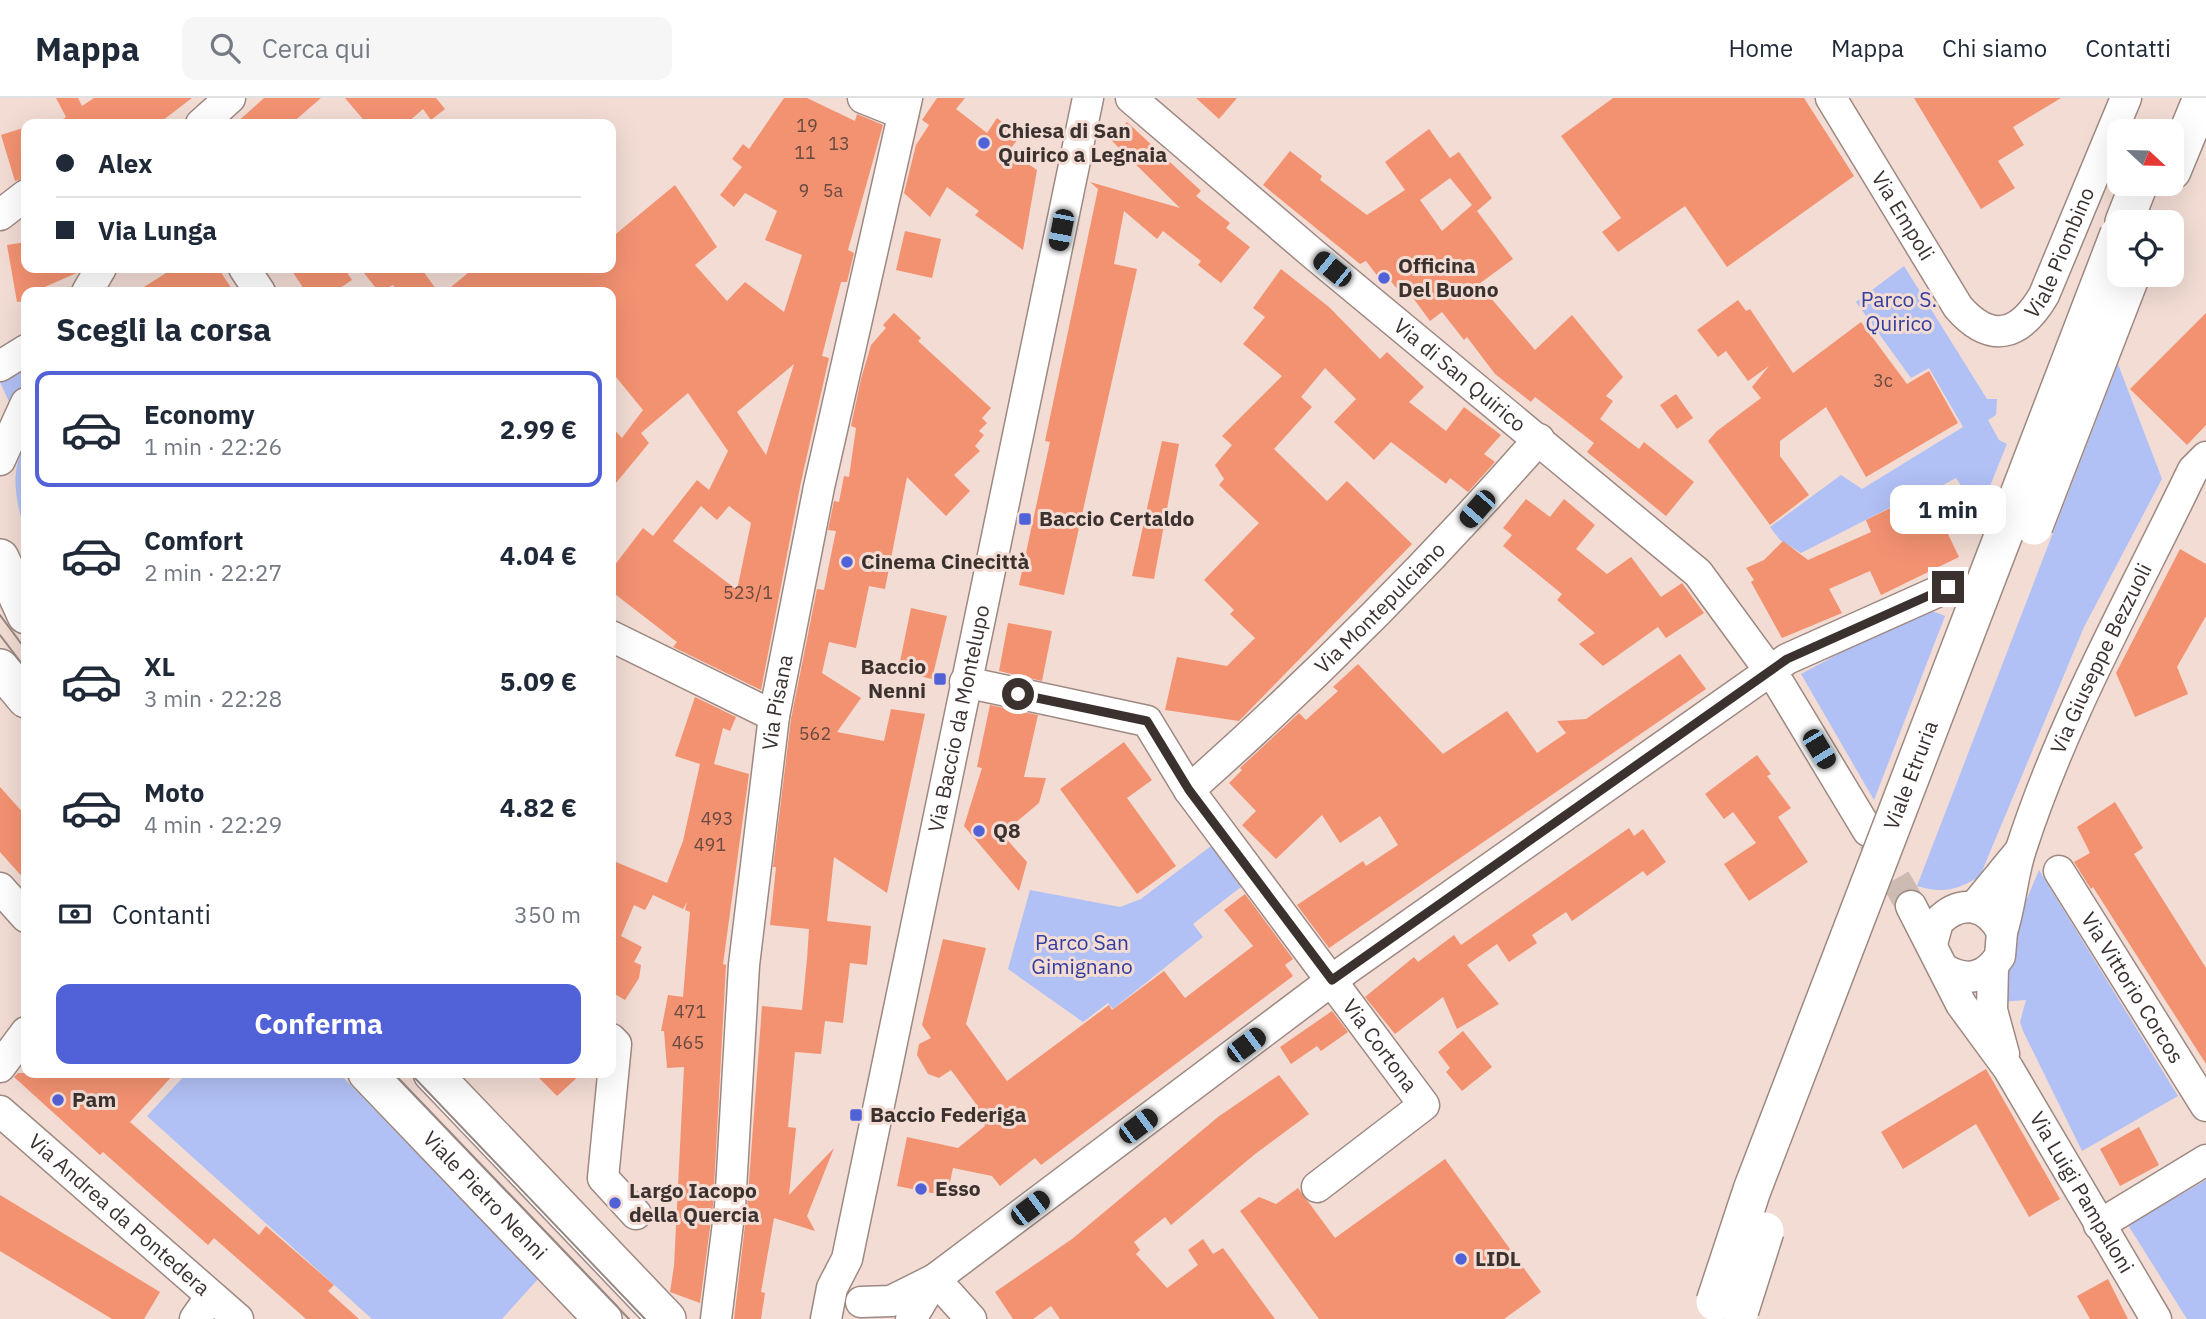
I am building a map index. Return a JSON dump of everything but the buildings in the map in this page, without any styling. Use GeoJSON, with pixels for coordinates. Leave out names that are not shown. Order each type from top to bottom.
{"type":"FeatureCollection","features":[{"type":"Feature","properties":{"kind":"main road"},"geometry":{"type":"LineString","coordinates":[[2165,119],[2174,98]]}},
{"type":"Feature","properties":{"kind":"main road"},"geometry":{"type":"LineString","coordinates":[[2184,142],[2202,98]]}},
{"type":"Feature","properties":{"kind":"main road","name":"Viale Etruria"},"geometry":{"type":"LineString","coordinates":[[1726,1313],[1765,1156],[2107,265]]}},
{"type":"Feature","properties":{"kind":"main road","name":"Viale Etruria"},"geometry":{"type":"LineString","coordinates":[[1726,1313],[1803,1126],[2127,287]]}},
{"type":"Feature","properties":{"kind":"main road"},"geometry":{"type":"LineString","coordinates":[[0,558],[21,604]]}},
{"type":"Feature","properties":{"kind":"main road"},"geometry":{"type":"LineString","coordinates":[[0,668],[21,693]]}},
{"type":"Feature","properties":{"kind":"main road","name":"Viale Pietro Nenni"},"geometry":{"type":"LineString","coordinates":[[372,1078],[603,1319]]}},
{"type":"Feature","properties":{"kind":"main road"},"geometry":{"type":"LineString","coordinates":[[437,1078],[667,1319]]}},
{"type":"Feature","properties":{"kind":"street"},"geometry":{"type":"LineString","coordinates":[[207,119],[230,98]]}},
{"type":"Feature","properties":{"kind":"street"},"geometry":{"type":"LineString","coordinates":[[863,98],[905,106]]}},
{"type":"Feature","properties":{"kind":"street","name":"Via Baccio da Montelupo"},"geometry":{"type":"LineString","coordinates":[[826,1319],[832,1288],[856,1297],[965,682],[1088,98]]}},
{"type":"Feature","properties":{"kind":"street","name":"Via di San Quirico"},"geometry":{"type":"LineString","coordinates":[[1131,98],[1311,252],[1698,573],[1770,671]]}},
{"type":"Feature","properties":{"kind":"street","name":"Via Empoli"},"geometry":{"type":"LineString","coordinates":[[1832,98],[1958,307],[1981,328]]}},
{"type":"Feature","properties":{"kind":"street","name":"Viale Piombino"},"geometry":{"type":"LineString","coordinates":[[1981,328],[1993,332],[2015,328],[2038,305],[2050,283],[2126,98]]}},
{"type":"Feature","properties":{"kind":"street","name":"Via Pisana"},"geometry":{"type":"LineString","coordinates":[[716,1319],[730,1207],[744,965],[774,716],[819,487],[905,106]]}},
{"type":"Feature","properties":{"kind":"street"},"geometry":{"type":"LineString","coordinates":[[0,215],[21,199]]}},
{"type":"Feature","properties":{"kind":"street"},"geometry":{"type":"LineString","coordinates":[[0,366],[21,354]]}},
{"type":"Feature","properties":{"kind":"street"},"geometry":{"type":"LineString","coordinates":[[0,460],[21,414]]}},
{"type":"Feature","properties":{"kind":"street","name":"Via Montepulciano"},"geometry":{"type":"LineString","coordinates":[[1189,790],[1245,741],[1431,560],[1539,439]]}},
{"type":"Feature","properties":{"kind":"street","name":"Via Giuseppe Bezzuoli"},"geometry":{"type":"LineString","coordinates":[[2001,932],[2011,902],[2021,851],[2098,658],[2202,468]]}},
{"type":"Feature","properties":{"kind":"street"},"geometry":{"type":"LineString","coordinates":[[856,1297],[891,1301],[935,1279],[1332,980],[1787,659],[1948,587]]}},
{"type":"Feature","properties":{"kind":"street"},"geometry":{"type":"LineString","coordinates":[[616,638],[774,716]]}},
{"type":"Feature","properties":{"kind":"street"},"geometry":{"type":"LineString","coordinates":[[1770,671],[1868,831]]}},
{"type":"Feature","properties":{"kind":"street"},"geometry":{"type":"LineString","coordinates":[[965,682],[1147,721],[1189,790],[1332,980]]}},
{"type":"Feature","properties":{"kind":"street","name":"Via Giuseppe Bezzuoli"},"geometry":{"type":"LineString","coordinates":[[1974,907],[2021,851]]}},
{"type":"Feature","properties":{"kind":"street","name":"Via Vittorio Corcos"},"geometry":{"type":"LineString","coordinates":[[2059,871],[2206,1106]]}},
{"type":"Feature","properties":{"kind":"street"},"geometry":{"type":"LineString","coordinates":[[0,888],[21,911]]}},
{"type":"Feature","properties":{"kind":"street","name":"Via Luigi Pampaloni"},"geometry":{"type":"LineString","coordinates":[[1974,907],[1960,907],[1944,916],[1911,905],[1964,1009],[2008,1068],[2156,1319]]}},
{"type":"Feature","properties":{"kind":"street"},"geometry":{"type":"LineString","coordinates":[[1974,907],[1988,912],[2001,932]]}},
{"type":"Feature","properties":{"kind":"street","name":"Via Luigi Pampaloni"},"geometry":{"type":"LineString","coordinates":[[2001,932],[2002,950],[1993,967],[1992,1010],[2008,1068]]}},
{"type":"Feature","properties":{"kind":"street"},"geometry":{"type":"LineString","coordinates":[[1938,957],[1968,978],[1993,967]]}},
{"type":"Feature","properties":{"kind":"street","name":"Via Cortona"},"geometry":{"type":"LineString","coordinates":[[1317,1187],[1424,1105],[1332,980]]}},
{"type":"Feature","properties":{"kind":"street"},"geometry":{"type":"LineString","coordinates":[[0,1067],[21,1039]]}},
{"type":"Feature","properties":{"kind":"street"},"geometry":{"type":"LineString","coordinates":[[613,1078],[603,1178],[636,1214]]}},
{"type":"Feature","properties":{"kind":"street","name":"Via Andrea da Pontedera"},"geometry":{"type":"LineString","coordinates":[[0,1111],[203,1308],[238,1319]]}},
{"type":"Feature","properties":{"kind":"street"},"geometry":{"type":"LineString","coordinates":[[2099,1225],[2206,1160]]}},
{"type":"Feature","properties":{"kind":"street"},"geometry":{"type":"LineString","coordinates":[[911,1319],[935,1279]]}},
{"type":"Feature","properties":{"kind":"street"},"geometry":{"type":"LineString","coordinates":[[935,1279],[971,1319]]}},
{"type":"Feature","properties":{"kind":"green space","name":"Parco S. Quirico"},"geometry":{"type":"Polygon","coordinates":[[[1904,266],[1987,399],[1997,399],[1996,415],[1988,420],[1999,440],[2007,444],[1979,513],[1956,478],[1936,489],[1932,486],[1801,553],[1780,540],[1770,527],[1841,475],[1862,489],[1963,427],[1929,368],[1911,378],[1856,302],[1904,266]]]}},
{"type":"Feature","properties":{"kind":"green space"},"geometry":{"type":"Polygon","coordinates":[[[2118,364],[2162,479],[2084,627],[1980,876],[1950,889],[1934,890],[1917,886],[2118,364]]]}},
{"type":"Feature","properties":{"kind":"green space"},"geometry":{"type":"Polygon","coordinates":[[[21,369],[21,392],[12,408],[0,382],[21,369]]]}},
{"type":"Feature","properties":{"kind":"green space"},"geometry":{"type":"Polygon","coordinates":[[[21,453],[21,517],[16,490],[21,453]]]}},
{"type":"Feature","properties":{"kind":"green space"},"geometry":{"type":"Polygon","coordinates":[[[1924,608],[1945,616],[1874,800],[1801,674],[1924,608]]]}},
{"type":"Feature","properties":{"kind":"green space","name":"Parco San Gimignano"},"geometry":{"type":"Polygon","coordinates":[[[1211,846],[1241,887],[1193,924],[1203,937],[1113,1009],[1108,1003],[1083,1022],[1008,969],[1030,890],[1120,907],[1141,899],[1211,846]]]}},
{"type":"Feature","properties":{"kind":"green space"},"geometry":{"type":"Polygon","coordinates":[[[2039,870],[2178,1096],[2082,1151],[2023,1031],[2020,1022],[2026,1000],[2001,1002],[2003,982],[2016,954],[2018,937],[2015,927],[2039,870]]]}},
{"type":"Feature","properties":{"kind":"green space"},"geometry":{"type":"Polygon","coordinates":[[[182,1078],[344,1078],[538,1279],[502,1319],[372,1319],[147,1116],[182,1078]]]}},
{"type":"Feature","properties":{"kind":"green space"},"geometry":{"type":"Polygon","coordinates":[[[2206,1180],[2206,1319],[2187,1319],[2128,1225],[2206,1180]]]}},
{"type":"Feature","properties":{"kind":"tunnel"},"geometry":{"type":"LineString","coordinates":[[1873,840],[1911,906]]}},
{"type":"Feature","properties":{"kind":"tram line"},"geometry":{"type":"LineString","coordinates":[[0,615],[21,643]]}},
{"type":"Feature","properties":{"kind":"tram line"},"geometry":{"type":"LineString","coordinates":[[0,635],[21,662]]}},
{"type":"Feature","properties":{"kind":"tram line"},"geometry":{"type":"LineString","coordinates":[[398,1078],[629,1319]]}},
{"type":"Feature","properties":{"kind":"tram line"},"geometry":{"type":"LineString","coordinates":[[415,1078],[645,1319]]}},
{"type":"Feature","properties":{"kind":"place","name":"Chiesa di San Quirico a Legnaia"},"geometry":{"type":"Point","coordinates":[984,143]}},
{"type":"Feature","properties":{"kind":"place","name":"Officina Del Buono"},"geometry":{"type":"Point","coordinates":[1384,278]}},
{"type":"Feature","properties":{"kind":"place","name":"Baccio Certaldo"},"geometry":{"type":"Point","coordinates":[1025,519]}},
{"type":"Feature","properties":{"kind":"place","name":"Cinema Cinecittà"},"geometry":{"type":"Point","coordinates":[847,562]}},
{"type":"Feature","properties":{"kind":"place","name":"Baccio Nenni"},"geometry":{"type":"Point","coordinates":[940,679]}},
{"type":"Feature","properties":{"kind":"place","name":"Q8"},"geometry":{"type":"Point","coordinates":[979,831]}},
{"type":"Feature","properties":{"kind":"place","name":"Pam"},"geometry":{"type":"Point","coordinates":[58,1100]}},
{"type":"Feature","properties":{"kind":"place","name":"Baccio Federiga"},"geometry":{"type":"Point","coordinates":[856,1115]}},
{"type":"Feature","properties":{"kind":"place","name":"Esso"},"geometry":{"type":"Point","coordinates":[921,1189]}},
{"type":"Feature","properties":{"kind":"place","name":"Largo Iacopo della Quercia"},"geometry":{"type":"Point","coordinates":[615,1203]}},
{"type":"Feature","properties":{"kind":"place","name":"LIDL"},"geometry":{"type":"Point","coordinates":[1461,1259]}},
{"type":"Feature","properties":{"kind":"route"},"geometry":{"type":"LineString","coordinates":[[1018,694],[1147,721],[1189,790],[1332,980],[1787,659],[1948,587]]}}]}
